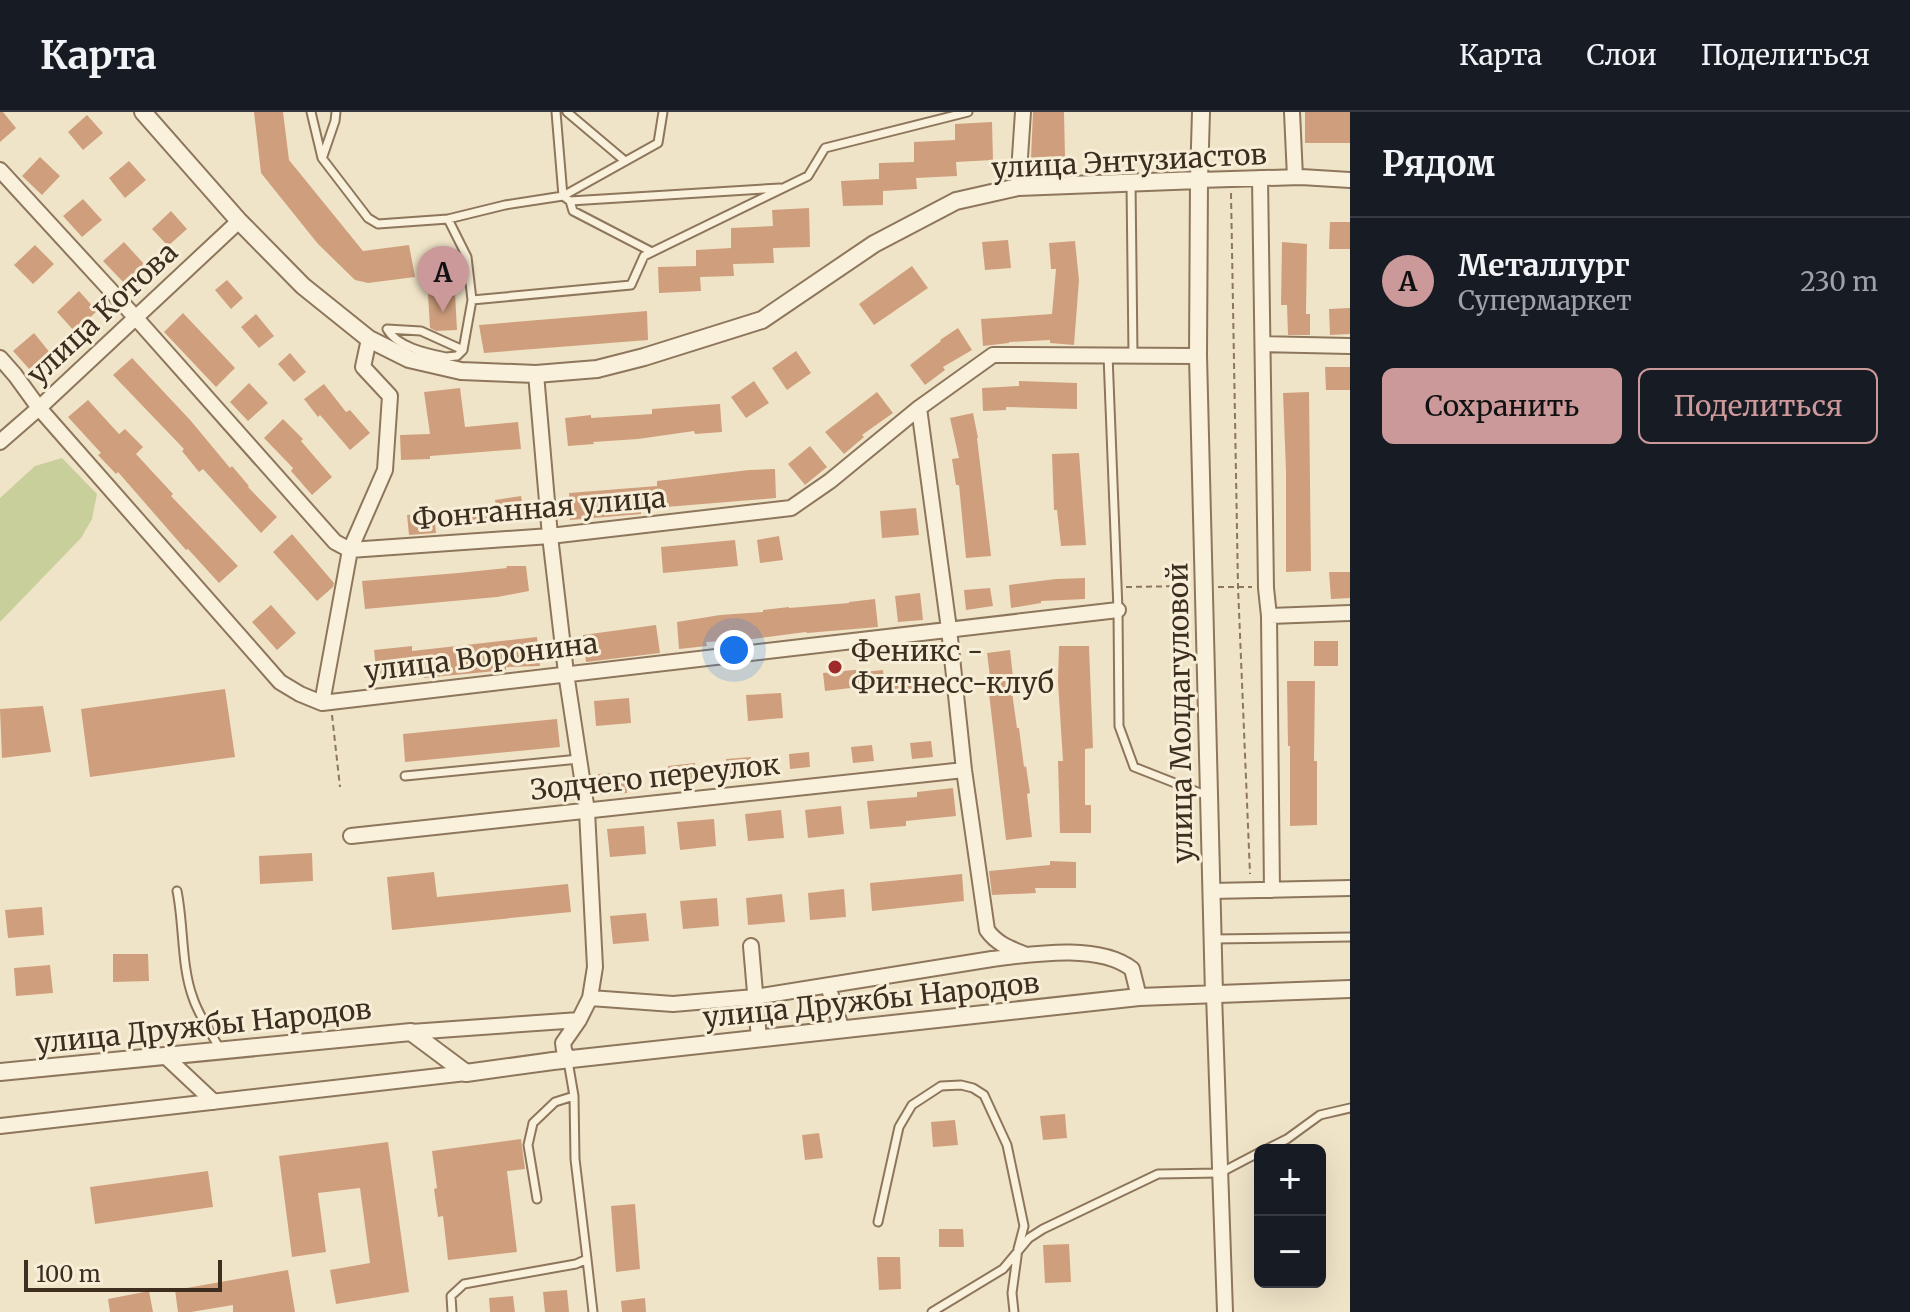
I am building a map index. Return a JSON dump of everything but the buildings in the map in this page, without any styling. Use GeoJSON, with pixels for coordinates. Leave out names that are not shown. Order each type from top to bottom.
{"type":"FeatureCollection","features":[{"type":"Feature","properties":{"kind":"street","name":"улица Энтузиастов"},"geometry":{"type":"LineString","coordinates":[[143,112],[239,221],[303,286],[369,339],[409,359],[444,362],[461,371],[536,374],[597,369],[762,320],[874,244],[956,201],[1018,187],[1295,177],[1350,180]]}},
{"type":"Feature","properties":{"kind":"street"},"geometry":{"type":"LineString","coordinates":[[1018,187],[1023,112]]}},
{"type":"Feature","properties":{"kind":"street","name":"улица Молдагуловой"},"geometry":{"type":"LineString","coordinates":[[1201,112],[1198,356],[1212,939],[1225,1312]]}},
{"type":"Feature","properties":{"kind":"street"},"geometry":{"type":"LineString","coordinates":[[1292,112],[1295,177]]}},
{"type":"Feature","properties":{"kind":"street"},"geometry":{"type":"LineString","coordinates":[[0,170],[335,542],[350,550]]}},
{"type":"Feature","properties":{"kind":"street"},"geometry":{"type":"LineString","coordinates":[[1260,178],[1272,890]]}},
{"type":"Feature","properties":{"kind":"street","name":"улица Котова"},"geometry":{"type":"LineString","coordinates":[[0,442],[239,221]]}},
{"type":"Feature","properties":{"kind":"street"},"geometry":{"type":"LineString","coordinates":[[0,358],[39,408],[280,682],[300,694],[327,702],[350,550],[385,470],[390,396],[363,367],[369,339]]}},
{"type":"Feature","properties":{"kind":"street"},"geometry":{"type":"LineString","coordinates":[[1263,344],[1350,346]]}},
{"type":"Feature","properties":{"kind":"street","name":"Фонтанная улица"},"geometry":{"type":"LineString","coordinates":[[350,550],[550,536],[791,508],[830,481],[919,408],[993,355],[1198,356]]}},
{"type":"Feature","properties":{"kind":"street"},"geometry":{"type":"LineString","coordinates":[[536,374],[550,536],[566,673],[587,811],[595,967],[590,998],[563,1043],[568,1059]]}},
{"type":"Feature","properties":{"kind":"street"},"geometry":{"type":"LineString","coordinates":[[919,408],[987,930],[1002,945],[1027,955]]}},
{"type":"Feature","properties":{"kind":"street","name":"улица Воронина"},"geometry":{"type":"LineString","coordinates":[[327,702],[1118,610]]}},
{"type":"Feature","properties":{"kind":"street"},"geometry":{"type":"LineString","coordinates":[[1269,616],[1350,613]]}},
{"type":"Feature","properties":{"kind":"street","name":"Зодчего переулок"},"geometry":{"type":"LineString","coordinates":[[351,836],[964,770]]}},
{"type":"Feature","properties":{"kind":"street"},"geometry":{"type":"LineString","coordinates":[[1211,891],[1350,888]]}},
{"type":"Feature","properties":{"kind":"street"},"geometry":{"type":"LineString","coordinates":[[751,946],[759,1039]]}},
{"type":"Feature","properties":{"kind":"street"},"geometry":{"type":"LineString","coordinates":[[590,998],[673,1004],[755,997],[992,959],[1084,953],[1115,959],[1132,969],[1139,997]]}},
{"type":"Feature","properties":{"kind":"street"},"geometry":{"type":"LineString","coordinates":[[828,986],[842,1030]]}},
{"type":"Feature","properties":{"kind":"street","name":"улица Дружбы Народов"},"geometry":{"type":"LineString","coordinates":[[411,1032],[466,1073],[568,1059],[1139,997],[1350,989]]}},
{"type":"Feature","properties":{"kind":"street","name":"улица Дружбы Народов"},"geometry":{"type":"LineString","coordinates":[[0,1072],[411,1032],[579,1020]]}},
{"type":"Feature","properties":{"kind":"street"},"geometry":{"type":"LineString","coordinates":[[165,1056],[214,1102]]}},
{"type":"Feature","properties":{"kind":"street"},"geometry":{"type":"LineString","coordinates":[[0,1126],[466,1073]]}},
{"type":"Feature","properties":{"kind":"lane"},"geometry":{"type":"LineString","coordinates":[[311,112],[322,158],[368,218],[378,224],[448,219],[505,205],[566,198],[786,187]]}},
{"type":"Feature","properties":{"kind":"lane"},"geometry":{"type":"LineString","coordinates":[[322,158],[336,112]]}},
{"type":"Feature","properties":{"kind":"lane"},"geometry":{"type":"LineString","coordinates":[[556,112],[566,198],[573,211],[652,252]]}},
{"type":"Feature","properties":{"kind":"lane"},"geometry":{"type":"LineString","coordinates":[[567,112],[625,161]]}},
{"type":"Feature","properties":{"kind":"lane"},"geometry":{"type":"LineString","coordinates":[[566,198],[658,143],[663,112]]}},
{"type":"Feature","properties":{"kind":"lane"},"geometry":{"type":"LineString","coordinates":[[472,300],[631,285],[644,256],[808,176],[825,148],[968,112]]}},
{"type":"Feature","properties":{"kind":"lane"},"geometry":{"type":"LineString","coordinates":[[1131,182],[1133,355]]}},
{"type":"Feature","properties":{"kind":"lane"},"geometry":{"type":"LineString","coordinates":[[448,219],[467,257],[472,300],[463,350],[444,362],[406,344],[389,334],[387,329],[421,331],[463,350]]}},
{"type":"Feature","properties":{"kind":"lane"},"geometry":{"type":"LineString","coordinates":[[1108,355],[1118,610],[1119,726],[1134,767],[1210,797]]}},
{"type":"Feature","properties":{"kind":"lane"},"geometry":{"type":"LineString","coordinates":[[405,776],[579,759]]}},
{"type":"Feature","properties":{"kind":"lane"},"geometry":{"type":"LineString","coordinates":[[177,891],[193,999],[221,1051]]}},
{"type":"Feature","properties":{"kind":"lane"},"geometry":{"type":"LineString","coordinates":[[1212,939],[1350,937]]}},
{"type":"Feature","properties":{"kind":"lane"},"geometry":{"type":"LineString","coordinates":[[568,1059],[574,1096],[575,1159],[593,1312]]}},
{"type":"Feature","properties":{"kind":"lane"},"geometry":{"type":"LineString","coordinates":[[878,1222],[899,1127],[912,1105],[941,1086],[961,1085],[984,1095],[1007,1145],[1024,1226],[1012,1293],[1014,1312]]}},
{"type":"Feature","properties":{"kind":"lane"},"geometry":{"type":"LineString","coordinates":[[537,1199],[528,1145],[533,1123],[555,1102],[574,1096]]}},
{"type":"Feature","properties":{"kind":"lane"},"geometry":{"type":"LineString","coordinates":[[1277,1144],[1320,1115],[1350,1108]]}},
{"type":"Feature","properties":{"kind":"lane"},"geometry":{"type":"LineString","coordinates":[[932,1312],[1003,1269],[1029,1238],[1043,1229],[1158,1174],[1220,1173],[1254,1155]]}},
{"type":"Feature","properties":{"kind":"lane"},"geometry":{"type":"LineString","coordinates":[[452,1312],[451,1296],[464,1284],[576,1264],[587,1259]]}},
{"type":"Feature","properties":{"kind":"path"},"geometry":{"type":"LineString","coordinates":[[1231,179],[1238,587],[1251,891]]}},
{"type":"Feature","properties":{"kind":"path"},"geometry":{"type":"LineString","coordinates":[[327,702],[340,787]]}},
{"type":"Feature","properties":{"kind":"green space"},"geometry":{"type":"Polygon","coordinates":[[[62,458],[97,494],[92,519],[81,538],[0,622],[0,498],[35,466],[62,458]]]}},
{"type":"Feature","properties":{"kind":"place","name":"Металлург"},"geometry":{"type":"Point","coordinates":[443,312]}},
{"type":"Feature","properties":{"kind":"place","name":"Феникс - Фитнесс-клуб"},"geometry":{"type":"Point","coordinates":[835,667]}}]}
